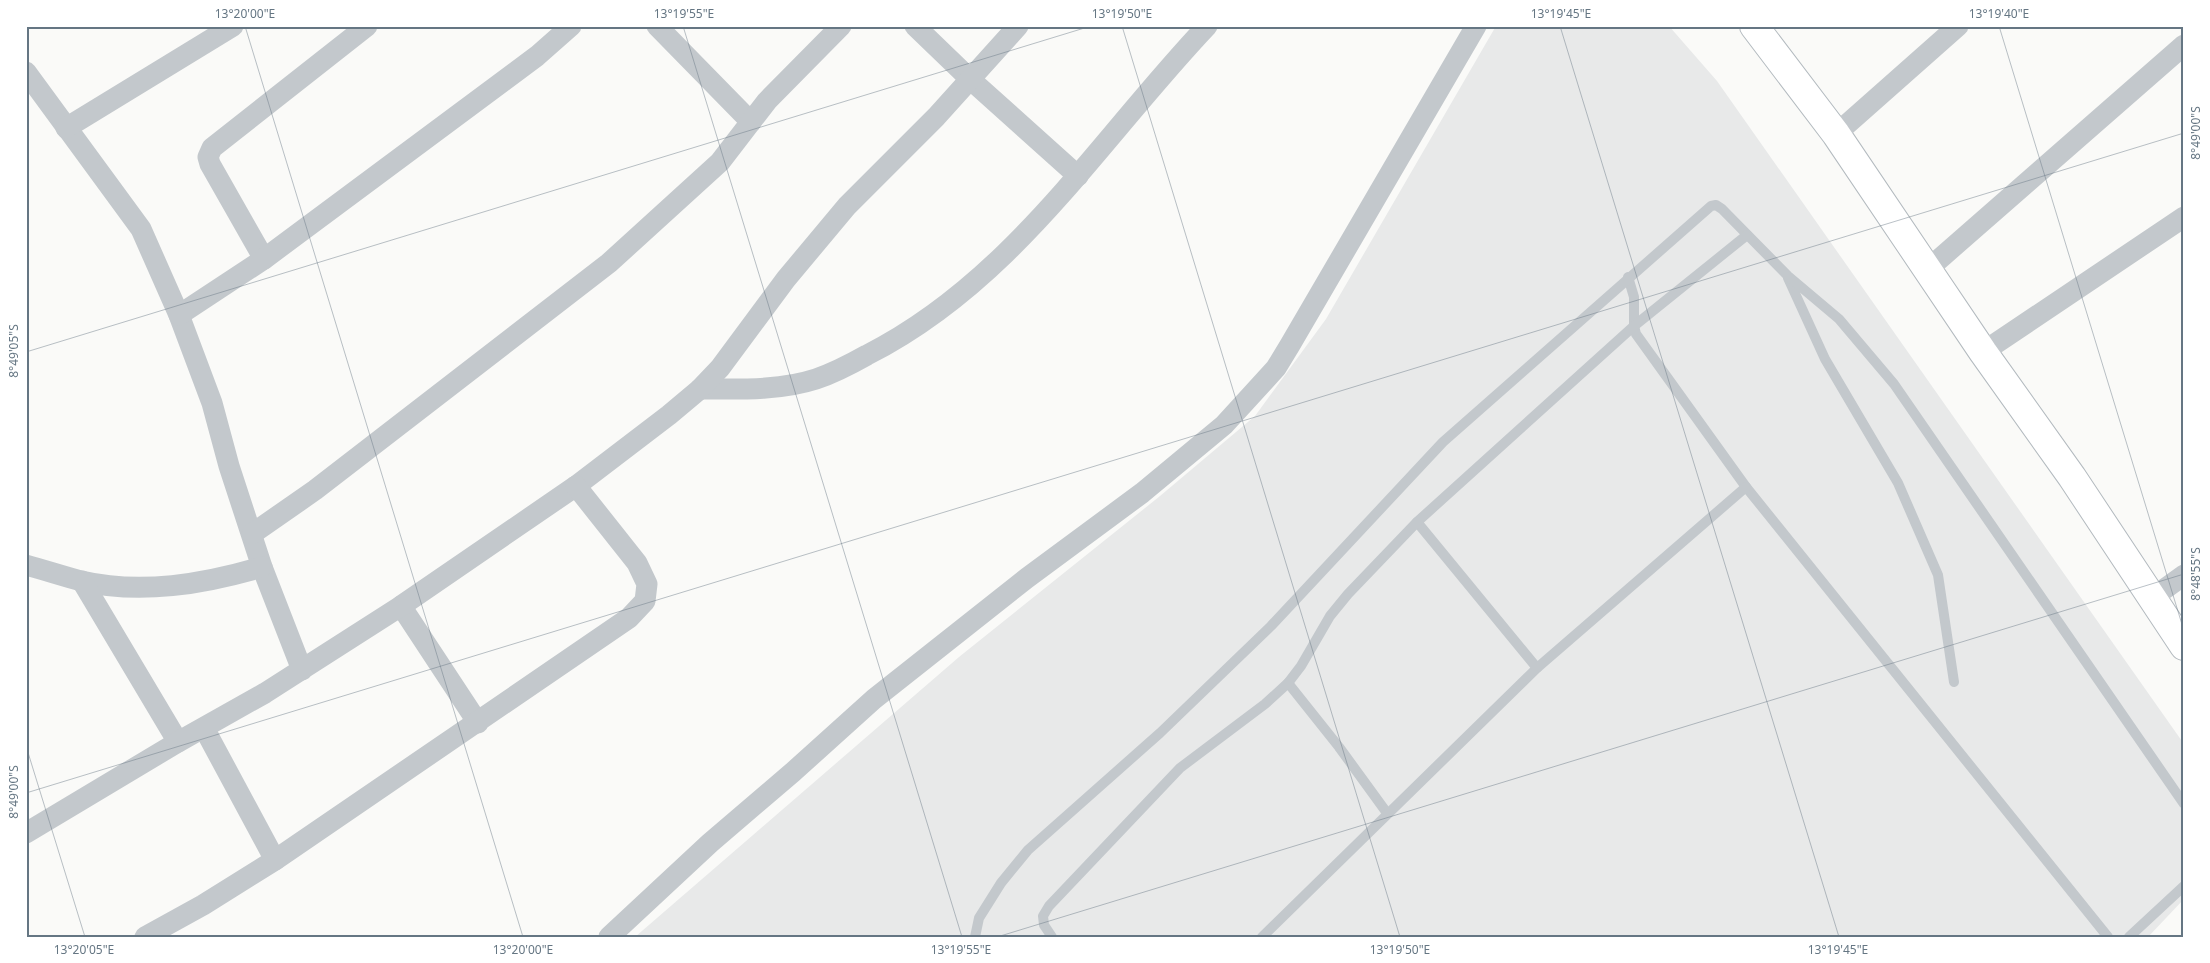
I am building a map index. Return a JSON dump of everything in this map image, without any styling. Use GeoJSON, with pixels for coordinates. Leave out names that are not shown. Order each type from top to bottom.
{"type":"FeatureCollection","features":[{"type":"Feature","properties":{"kind":"street"},"geometry":{"type":"LineString","coordinates":[[66,128],[233,26]]}},
{"type":"Feature","properties":{"kind":"street"},"geometry":{"type":"LineString","coordinates":[[264,259],[210,164],[209,152],[367,26]]}},
{"type":"Feature","properties":{"kind":"street"},"geometry":{"type":"LineString","coordinates":[[179,315],[264,259],[537,56],[571,26]]}},
{"type":"Feature","properties":{"kind":"street"},"geometry":{"type":"LineString","coordinates":[[657,26],[751,122]]}},
{"type":"Feature","properties":{"kind":"street"},"geometry":{"type":"LineString","coordinates":[[252,534],[315,490],[609,263],[720,162],[785,82],[841,26]]}},
{"type":"Feature","properties":{"kind":"street"},"geometry":{"type":"LineString","coordinates":[[915,26],[971,80],[1078,176]]}},
{"type":"Feature","properties":{"kind":"street"},"geometry":{"type":"LineString","coordinates":[[26,833],[302,670],[401,606],[576,486],[700,389],[735,348],[786,279],[847,206],[971,80],[1018,26]]}},
{"type":"Feature","properties":{"kind":"street"},"geometry":{"type":"LineString","coordinates":[[700,389],[776,388],[816,379],[903,336],[962,293],[1037,222],[1166,70],[1207,26]]}},
{"type":"Feature","properties":{"kind":"street"},"geometry":{"type":"LineString","coordinates":[[609,937],[710,843],[874,699],[1027,578],[1142,493],[1224,425],[1276,368],[1476,26]]}},
{"type":"Feature","properties":{"kind":"street"},"geometry":{"type":"LineString","coordinates":[[1754,26],[1836,134],[1983,352],[2072,477],[2184,646]]}},
{"type":"Feature","properties":{"kind":"street"},"geometry":{"type":"LineString","coordinates":[[1836,134],[1958,26]]}},
{"type":"Feature","properties":{"kind":"street"},"geometry":{"type":"LineString","coordinates":[[1928,270],[2184,45]]}},
{"type":"Feature","properties":{"kind":"street"},"geometry":{"type":"LineString","coordinates":[[26,72],[141,229],[179,315],[212,403],[229,466],[262,567],[302,670]]}},
{"type":"Feature","properties":{"kind":"street"},"geometry":{"type":"LineString","coordinates":[[1983,352],[2184,216]]}},
{"type":"Feature","properties":{"kind":"street"},"geometry":{"type":"LineString","coordinates":[[145,937],[203,905],[276,860],[611,633],[630,618],[645,601],[648,584],[637,563],[576,486]]}},
{"type":"Feature","properties":{"kind":"street"},"geometry":{"type":"LineString","coordinates":[[26,565],[82,581],[117,586],[169,585],[210,580],[262,567]]}},
{"type":"Feature","properties":{"kind":"street"},"geometry":{"type":"LineString","coordinates":[[2152,598],[2184,575]]}},
{"type":"Feature","properties":{"kind":"street"},"geometry":{"type":"LineString","coordinates":[[82,581],[178,742]]}},
{"type":"Feature","properties":{"kind":"street"},"geometry":{"type":"LineString","coordinates":[[401,606],[478,723]]}},
{"type":"Feature","properties":{"kind":"street"},"geometry":{"type":"LineString","coordinates":[[204,728],[276,860]]}},
{"type":"Feature","properties":{"kind":"lane"},"geometry":{"type":"LineString","coordinates":[[975,937],[979,918],[1001,883],[1028,850],[1160,733],[1271,626],[1443,442],[1628,277],[1711,206],[1716,205],[1722,208],[1788,276],[1839,319],[1894,384],[2184,804]]}},
{"type":"Feature","properties":{"kind":"lane"},"geometry":{"type":"LineString","coordinates":[[1052,937],[1044,925],[1043,916],[1049,906],[1180,768],[1203,748],[1265,704],[1288,683],[1301,666],[1330,616],[1348,594],[1417,522],[1634,326],[1747,235]]}},
{"type":"Feature","properties":{"kind":"lane"},"geometry":{"type":"LineString","coordinates":[[1788,276],[1825,359],[1898,483],[1938,575],[1954,682]]}},
{"type":"Feature","properties":{"kind":"lane"},"geometry":{"type":"LineString","coordinates":[[1628,277],[1634,297],[1634,326],[1643,345],[1746,487],[2108,937]]}},
{"type":"Feature","properties":{"kind":"lane"},"geometry":{"type":"LineString","coordinates":[[1262,937],[1537,668],[1746,487]]}},
{"type":"Feature","properties":{"kind":"lane"},"geometry":{"type":"LineString","coordinates":[[1417,522],[1537,668]]}},
{"type":"Feature","properties":{"kind":"lane"},"geometry":{"type":"LineString","coordinates":[[1288,683],[1340,747],[1387,813]]}},
{"type":"Feature","properties":{"kind":"lane"},"geometry":{"type":"LineString","coordinates":[[2129,937],[2184,886]]}},
{"type":"Feature","properties":{"kind":"shaded area"},"geometry":{"type":"Polygon","coordinates":[[[1496,26],[1669,26],[1717,81],[2184,744],[2184,899],[2148,937],[635,937],[959,657],[1160,496],[1255,416],[1326,319],[1496,26]]]}}]}
